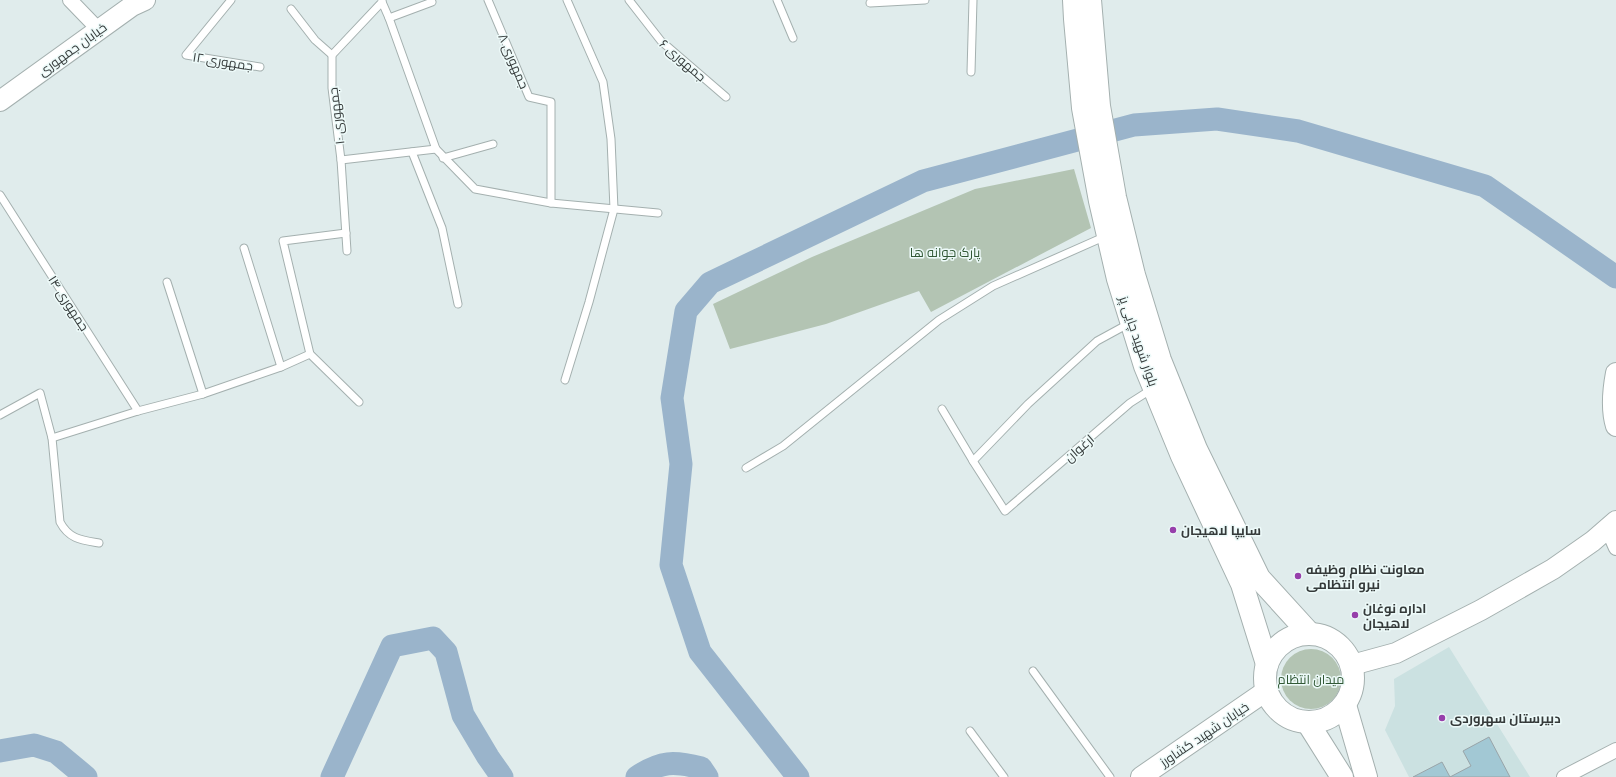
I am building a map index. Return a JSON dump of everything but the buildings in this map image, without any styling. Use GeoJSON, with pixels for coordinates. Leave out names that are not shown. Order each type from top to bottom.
{"type":"FeatureCollection","features":[{"type":"Feature","properties":{"kind":"main road","name":"خیابان جمهوری"},"geometry":{"type":"LineString","coordinates":[[0,101],[132,6],[145,0]]}},
{"type":"Feature","properties":{"kind":"main road","name":"بلوار شهید چایی پز"},"geometry":{"type":"LineString","coordinates":[[1074,0],[1075,19],[1102,168],[1108,235],[1118,279],[1145,366],[1182,456],[1242,584],[1267,664]]}},
{"type":"Feature","properties":{"kind":"main road","name":"بلوار شهید چایی پز"},"geometry":{"type":"LineString","coordinates":[[1090,0],[1091,107]]}},
{"type":"Feature","properties":{"kind":"main road","name":"بلوار شهید چایی پز"},"geometry":{"type":"LineString","coordinates":[[1102,168],[1115,198],[1134,275],[1160,360],[1196,449],[1259,578],[1310,634]]}},
{"type":"Feature","properties":{"kind":"main road"},"geometry":{"type":"LineString","coordinates":[[1616,373],[1614,385],[1614,419],[1616,426]]}},
{"type":"Feature","properties":{"kind":"main road"},"geometry":{"type":"LineString","coordinates":[[1352,665],[1396,653],[1481,610],[1553,569],[1612,525]]}},
{"type":"Feature","properties":{"kind":"main road"},"geometry":{"type":"LineString","coordinates":[[1310,634],[1324,636],[1336,643],[1346,653],[1352,665],[1354,679],[1351,693],[1345,705],[1335,715],[1322,721],[1308,723],[1295,721],[1282,714],[1272,704],[1266,691],[1264,678],[1267,664],[1273,651],[1283,642],[1296,636],[1310,634]]}},
{"type":"Feature","properties":{"kind":"main road","name":"خیابان شهید کشاورز"},"geometry":{"type":"LineString","coordinates":[[1141,777],[1266,691]]}},
{"type":"Feature","properties":{"kind":"main road"},"geometry":{"type":"LineString","coordinates":[[1345,705],[1366,777]]}},
{"type":"Feature","properties":{"kind":"main road"},"geometry":{"type":"LineString","coordinates":[[1308,723],[1342,777]]}},
{"type":"Feature","properties":{"kind":"street"},"geometry":{"type":"LineString","coordinates":[[70,0],[99,30]]}},
{"type":"Feature","properties":{"kind":"street"},"geometry":{"type":"LineString","coordinates":[[1612,525],[1616,548]]}},
{"type":"Feature","properties":{"kind":"street"},"geometry":{"type":"LineString","coordinates":[[1564,777],[1616,750]]}},
{"type":"Feature","properties":{"kind":"lane","name":"جمهوری ۱۲"},"geometry":{"type":"LineString","coordinates":[[231,0],[186,55],[260,67]]}},
{"type":"Feature","properties":{"kind":"lane","name":"جمهوری ۸"},"geometry":{"type":"LineString","coordinates":[[488,0],[529,97],[551,102],[551,203]]}},
{"type":"Feature","properties":{"kind":"lane"},"geometry":{"type":"LineString","coordinates":[[565,380],[590,302],[614,209],[611,139],[603,82],[567,0]]}},
{"type":"Feature","properties":{"kind":"lane","name":"جمهوری ۶"},"geometry":{"type":"LineString","coordinates":[[629,0],[661,42],[726,97]]}},
{"type":"Feature","properties":{"kind":"lane"},"geometry":{"type":"LineString","coordinates":[[777,0],[793,38]]}},
{"type":"Feature","properties":{"kind":"lane"},"geometry":{"type":"LineString","coordinates":[[870,3],[925,0]]}},
{"type":"Feature","properties":{"kind":"lane"},"geometry":{"type":"LineString","coordinates":[[971,72],[973,0]]}},
{"type":"Feature","properties":{"kind":"lane"},"geometry":{"type":"LineString","coordinates":[[292,9],[315,40],[332,55],[382,1],[436,149],[443,158],[475,189],[551,203],[658,212]]}},
{"type":"Feature","properties":{"kind":"lane"},"geometry":{"type":"LineString","coordinates":[[389,18],[432,2]]}},
{"type":"Feature","properties":{"kind":"lane","name":"جمهوری ۱۰"},"geometry":{"type":"LineString","coordinates":[[332,55],[332,88],[341,160],[347,252]]}},
{"type":"Feature","properties":{"kind":"lane"},"geometry":{"type":"LineString","coordinates":[[443,158],[493,144]]}},
{"type":"Feature","properties":{"kind":"lane"},"geometry":{"type":"LineString","coordinates":[[341,160],[436,149]]}},
{"type":"Feature","properties":{"kind":"lane"},"geometry":{"type":"LineString","coordinates":[[412,152],[442,228],[458,304]]}},
{"type":"Feature","properties":{"kind":"lane","name":"جمهوری ۱۴"},"geometry":{"type":"LineString","coordinates":[[0,195],[138,411]]}},
{"type":"Feature","properties":{"kind":"lane"},"geometry":{"type":"LineString","coordinates":[[346,233],[283,241],[310,354],[358,402]]}},
{"type":"Feature","properties":{"kind":"lane"},"geometry":{"type":"LineString","coordinates":[[746,468],[783,446],[939,320],[993,286],[1108,235]]}},
{"type":"Feature","properties":{"kind":"lane"},"geometry":{"type":"LineString","coordinates":[[244,248],[281,367]]}},
{"type":"Feature","properties":{"kind":"lane"},"geometry":{"type":"LineString","coordinates":[[167,282],[203,394]]}},
{"type":"Feature","properties":{"kind":"lane"},"geometry":{"type":"LineString","coordinates":[[942,409],[973,461],[1028,404],[1097,342],[1132,322]]}},
{"type":"Feature","properties":{"kind":"lane"},"geometry":{"type":"LineString","coordinates":[[52,438],[138,411],[203,394],[281,367],[310,354]]}},
{"type":"Feature","properties":{"kind":"lane","name":"ارغوان"},"geometry":{"type":"LineString","coordinates":[[973,461],[1005,511],[1130,403],[1154,388]]}},
{"type":"Feature","properties":{"kind":"lane"},"geometry":{"type":"LineString","coordinates":[[0,415],[40,393],[52,438],[60,522],[65,531],[75,538],[99,543]]}},
{"type":"Feature","properties":{"kind":"lane"},"geometry":{"type":"LineString","coordinates":[[1033,671],[1110,777]]}},
{"type":"Feature","properties":{"kind":"lane"},"geometry":{"type":"LineString","coordinates":[[970,731],[1004,777]]}},
{"type":"Feature","properties":{"kind":"shaded area","name":"دبیرستان سهروردی"},"geometry":{"type":"Polygon","coordinates":[[[1449,647],[1530,777],[1409,777],[1385,730],[1395,706],[1394,679],[1449,647]]]}},
{"type":"Feature","properties":{"kind":"green space","name":"پارک جوانه ها"},"geometry":{"type":"Polygon","coordinates":[[[1074,169],[1091,228],[931,312],[919,291],[826,324],[730,349],[713,304],[812,257],[975,189],[1074,169]]]}},
{"type":"Feature","properties":{"kind":"green space","name":"میدان انتظام"},"geometry":{"type":"Polygon","coordinates":[[[1311,649],[1327,654],[1332,658],[1336,663],[1341,679],[1336,695],[1332,700],[1327,704],[1311,709],[1295,704],[1290,700],[1286,695],[1281,679],[1286,663],[1290,658],[1295,654],[1311,649]]]}},
{"type":"Feature","properties":{"kind":"waterway"},"geometry":{"type":"LineString","coordinates":[[798,777],[700,652],[671,565],[681,464],[672,398],[686,311],[710,283],[923,181],[1134,125],[1217,119],[1298,131],[1485,186],[1616,277]]}},
{"type":"Feature","properties":{"kind":"waterway"},"geometry":{"type":"LineString","coordinates":[[332,777],[392,646],[433,638],[446,652],[463,715],[488,757],[502,777]]}},
{"type":"Feature","properties":{"kind":"waterway"},"geometry":{"type":"LineString","coordinates":[[0,751],[34,745],[56,752],[86,777]]}},
{"type":"Feature","properties":{"kind":"waterway"},"geometry":{"type":"LineString","coordinates":[[637,777],[653,768],[668,764],[683,764],[701,768],[707,777]]}},
{"type":"Feature","properties":{"kind":"place","name":"سایپا لاهیجان"},"geometry":{"type":"Point","coordinates":[1173,530]}},
{"type":"Feature","properties":{"kind":"place","name":"معاونت نظام وظیفه نیرو انتظامی"},"geometry":{"type":"Point","coordinates":[1298,576]}},
{"type":"Feature","properties":{"kind":"place","name":"اداره نوغان لاهیجان"},"geometry":{"type":"Point","coordinates":[1355,615]}},
{"type":"Feature","properties":{"kind":"place","name":"دبیرستان سهروردی"},"geometry":{"type":"Point","coordinates":[1442,718]}}]}
